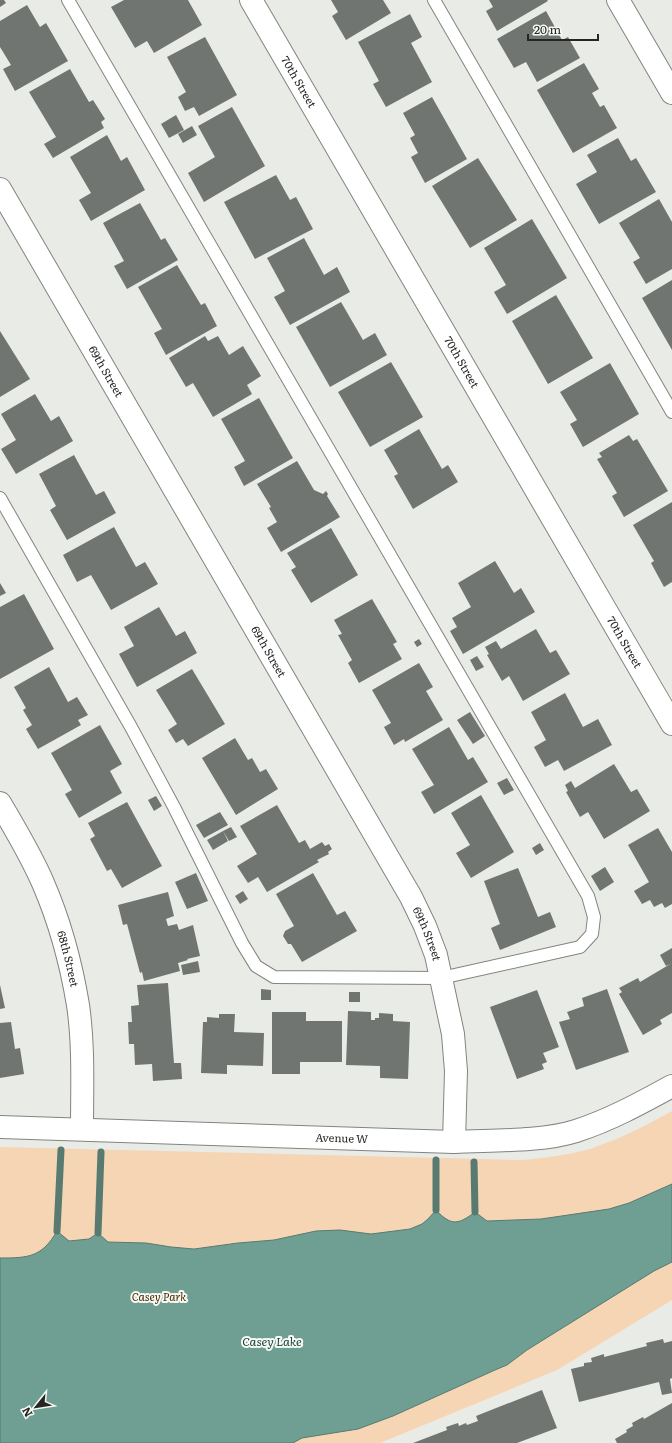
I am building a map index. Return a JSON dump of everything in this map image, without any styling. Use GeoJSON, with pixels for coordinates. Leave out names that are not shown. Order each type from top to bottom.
{"type":"FeatureCollection","features":[{"type":"Feature","properties":{"kind":"street","name":"70th Street"},"geometry":{"type":"LineString","coordinates":[[251,0],[672,724]]}},
{"type":"Feature","properties":{"kind":"street"},"geometry":{"type":"LineString","coordinates":[[618,0],[672,93]]}},
{"type":"Feature","properties":{"kind":"street","name":"69th Street"},"geometry":{"type":"LineString","coordinates":[[0,189],[411,898],[425,926],[436,955],[453,1034],[456,1071],[454,1142]]}},
{"type":"Feature","properties":{"kind":"street","name":"68th Street"},"geometry":{"type":"LineString","coordinates":[[0,803],[24,844],[43,882],[64,939],[78,1006],[81,1042],[82,1129]]}},
{"type":"Feature","properties":{"kind":"street","name":"Avenue W"},"geometry":{"type":"LineString","coordinates":[[0,1127],[454,1142],[530,1138],[575,1132],[619,1114],[672,1086]]}},
{"type":"Feature","properties":{"kind":"lane"},"geometry":{"type":"LineString","coordinates":[[0,498],[131,726],[174,807],[242,943],[256,966],[274,977],[441,978],[580,947],[592,934],[594,917],[588,896],[68,0]]}},
{"type":"Feature","properties":{"kind":"lane"},"geometry":{"type":"LineString","coordinates":[[434,0],[672,412]]}},
{"type":"Feature","properties":{"kind":"green space","name":"Casey Lake"},"geometry":{"type":"Polygon","coordinates":[[[672,1111],[672,1300],[557,1370],[380,1443],[0,1443],[0,1147],[523,1160],[556,1156],[590,1149],[632,1132],[672,1111]]]}},
{"type":"Feature","properties":{"kind":"water","name":"Casey Lake"},"geometry":{"type":"Polygon","coordinates":[[[672,1184],[672,1262],[654,1271],[527,1350],[507,1365],[393,1416],[358,1429],[302,1438],[293,1443],[0,1443],[0,1258],[19,1257],[34,1254],[46,1246],[57,1231],[69,1241],[89,1239],[98,1233],[108,1242],[146,1243],[194,1249],[274,1240],[316,1231],[340,1230],[371,1234],[410,1229],[422,1224],[436,1210],[446,1219],[455,1222],[464,1219],[475,1212],[487,1221],[541,1219],[609,1209],[629,1203],[672,1184]]]}},
{"type":"Feature","properties":{"kind":"building"},"geometry":{"type":"Polygon","coordinates":[[[0,0],[4,0],[6,3],[0,7],[0,0]]]}},
{"type":"Feature","properties":{"kind":"building"},"geometry":{"type":"Polygon","coordinates":[[[124,0],[188,0],[202,25],[154,53],[147,41],[135,48],[111,7],[124,0]]]}},
{"type":"Feature","properties":{"kind":"building"},"geometry":{"type":"Polygon","coordinates":[[[331,0],[383,0],[391,13],[346,40],[332,16],[338,12],[331,0]]]}},
{"type":"Feature","properties":{"kind":"building"},"geometry":{"type":"Polygon","coordinates":[[[489,0],[548,1],[497,31],[486,11],[493,7],[489,0]]]}},
{"type":"Feature","properties":{"kind":"building"},"geometry":{"type":"Polygon","coordinates":[[[27,5],[40,27],[46,23],[68,61],[15,91],[3,69],[11,65],[0,47],[0,21],[27,5]]]}},
{"type":"Feature","properties":{"kind":"building"},"geometry":{"type":"Polygon","coordinates":[[[546,11],[562,40],[568,37],[580,58],[537,82],[526,62],[514,68],[497,39],[546,11]]]}},
{"type":"Feature","properties":{"kind":"building"},"geometry":{"type":"Polygon","coordinates":[[[410,14],[422,37],[411,43],[432,82],[386,107],[373,84],[379,81],[358,42],[410,14]]]}},
{"type":"Feature","properties":{"kind":"building"},"geometry":{"type":"Polygon","coordinates":[[[205,37],[237,95],[199,116],[194,107],[185,111],[178,97],[186,92],[167,57],[205,37]]]}},
{"type":"Feature","properties":{"kind":"building"},"geometry":{"type":"Polygon","coordinates":[[[584,63],[599,89],[592,93],[600,107],[604,105],[617,128],[573,153],[537,90],[584,63]]]}},
{"type":"Feature","properties":{"kind":"building"},"geometry":{"type":"Polygon","coordinates":[[[70,69],[89,102],[93,100],[105,119],[101,122],[104,128],[53,158],[44,144],[56,137],[29,92],[70,69]]]}},
{"type":"Feature","properties":{"kind":"building"},"geometry":{"type":"Polygon","coordinates":[[[432,97],[467,159],[425,183],[411,157],[418,153],[410,138],[415,135],[403,113],[432,97]]]}},
{"type":"Feature","properties":{"kind":"building"},"geometry":{"type":"Polygon","coordinates":[[[232,107],[265,166],[204,202],[188,173],[215,157],[198,126],[232,107]]]}},
{"type":"Feature","properties":{"kind":"building"},"geometry":{"type":"Polygon","coordinates":[[[176,115],[184,130],[169,138],[161,124],[176,115]]]}},
{"type":"Feature","properties":{"kind":"building"},"geometry":{"type":"Polygon","coordinates":[[[192,126],[197,135],[183,143],[178,134],[192,126]]]}},
{"type":"Feature","properties":{"kind":"building"},"geometry":{"type":"Polygon","coordinates":[[[107,135],[121,161],[127,157],[145,190],[91,221],[79,200],[91,193],[70,157],[107,135]]]}},
{"type":"Feature","properties":{"kind":"building"},"geometry":{"type":"Polygon","coordinates":[[[618,138],[631,161],[636,158],[656,192],[599,224],[576,184],[597,172],[587,155],[618,138]]]}},
{"type":"Feature","properties":{"kind":"building"},"geometry":{"type":"Polygon","coordinates":[[[478,158],[517,220],[470,248],[432,186],[478,158]]]}},
{"type":"Feature","properties":{"kind":"building"},"geometry":{"type":"Polygon","coordinates":[[[276,175],[290,200],[296,197],[313,229],[255,259],[224,202],[276,175]]]}},
{"type":"Feature","properties":{"kind":"building"},"geometry":{"type":"Polygon","coordinates":[[[659,199],[672,222],[672,269],[646,284],[633,262],[640,258],[619,223],[659,199]]]}},
{"type":"Feature","properties":{"kind":"building"},"geometry":{"type":"Polygon","coordinates":[[[140,203],[161,240],[165,238],[178,260],[127,289],[114,266],[124,261],[103,223],[140,203]]]}},
{"type":"Feature","properties":{"kind":"building"},"geometry":{"type":"Polygon","coordinates":[[[532,219],[567,278],[507,314],[494,292],[506,285],[484,248],[532,219]]]}},
{"type":"Feature","properties":{"kind":"building"},"geometry":{"type":"Polygon","coordinates":[[[304,238],[324,275],[337,267],[350,292],[290,325],[274,297],[285,291],[267,258],[304,238]]]}},
{"type":"Feature","properties":{"kind":"building"},"geometry":{"type":"Polygon","coordinates":[[[177,265],[201,305],[205,303],[217,326],[166,355],[154,333],[162,329],[138,287],[177,265]]]}},
{"type":"Feature","properties":{"kind":"building"},"geometry":{"type":"Polygon","coordinates":[[[672,280],[672,350],[642,298],[672,280]]]}},
{"type":"Feature","properties":{"kind":"building"},"geometry":{"type":"Polygon","coordinates":[[[556,295],[593,358],[548,384],[512,321],[556,295]]]}},
{"type":"Feature","properties":{"kind":"building"},"geometry":{"type":"Polygon","coordinates":[[[341,302],[363,340],[375,333],[387,355],[330,387],[296,327],[341,302]]]}},
{"type":"Feature","properties":{"kind":"building"},"geometry":{"type":"Polygon","coordinates":[[[0,331],[30,379],[0,397],[0,331]]]}},
{"type":"Feature","properties":{"kind":"building"},"geometry":{"type":"Polygon","coordinates":[[[205,336],[208,341],[218,336],[229,355],[243,346],[261,376],[247,385],[252,394],[213,417],[193,383],[186,387],[169,358],[205,336]]]}},
{"type":"Feature","properties":{"kind":"building"},"geometry":{"type":"Polygon","coordinates":[[[391,362],[423,417],[370,447],[338,392],[391,362]]]}},
{"type":"Feature","properties":{"kind":"building"},"geometry":{"type":"Polygon","coordinates":[[[610,363],[639,414],[583,447],[570,424],[577,420],[560,392],[610,363]]]}},
{"type":"Feature","properties":{"kind":"building"},"geometry":{"type":"Polygon","coordinates":[[[35,394],[51,421],[59,416],[73,441],[16,474],[1,449],[16,440],[1,414],[35,394]]]}},
{"type":"Feature","properties":{"kind":"building"},"geometry":{"type":"Polygon","coordinates":[[[259,398],[293,458],[244,486],[234,467],[245,461],[221,419],[259,398]]]}},
{"type":"Feature","properties":{"kind":"building"},"geometry":{"type":"Polygon","coordinates":[[[419,429],[442,469],[448,465],[458,482],[413,509],[394,476],[398,474],[384,450],[419,429]]]}},
{"type":"Feature","properties":{"kind":"building"},"geometry":{"type":"Polygon","coordinates":[[[629,435],[633,441],[637,439],[668,491],[624,517],[612,496],[617,493],[597,459],[602,457],[599,453],[629,435]]]}},
{"type":"Feature","properties":{"kind":"building"},"geometry":{"type":"Polygon","coordinates":[[[74,455],[96,495],[104,491],[116,513],[67,540],[50,510],[56,506],[39,474],[74,455]]]}},
{"type":"Feature","properties":{"kind":"building"},"geometry":{"type":"Polygon","coordinates":[[[297,461],[314,490],[323,494],[326,491],[328,494],[327,496],[340,517],[281,552],[267,528],[277,522],[269,508],[271,507],[257,484],[297,461]]]}},
{"type":"Feature","properties":{"kind":"building"},"geometry":{"type":"Polygon","coordinates":[[[672,502],[672,582],[664,587],[651,563],[654,561],[633,525],[672,502]]]}},
{"type":"Feature","properties":{"kind":"building"},"geometry":{"type":"Polygon","coordinates":[[[114,527],[136,567],[145,562],[158,584],[111,610],[91,575],[77,582],[63,555],[114,527]]]}},
{"type":"Feature","properties":{"kind":"building"},"geometry":{"type":"Polygon","coordinates":[[[331,528],[358,575],[311,603],[291,570],[296,567],[287,553],[331,528]]]}},
{"type":"Feature","properties":{"kind":"building"},"geometry":{"type":"Polygon","coordinates":[[[495,561],[514,593],[521,588],[535,612],[463,654],[450,631],[457,627],[452,618],[471,607],[458,583],[495,561]]]}},
{"type":"Feature","properties":{"kind":"building"},"geometry":{"type":"Polygon","coordinates":[[[0,583],[6,593],[0,596],[0,583]]]}},
{"type":"Feature","properties":{"kind":"building"},"geometry":{"type":"Polygon","coordinates":[[[24,594],[54,649],[0,679],[0,607],[24,594]]]}},
{"type":"Feature","properties":{"kind":"building"},"geometry":{"type":"Polygon","coordinates":[[[372,599],[397,642],[393,644],[402,659],[359,683],[348,663],[352,660],[338,635],[342,634],[334,620],[372,599]]]}},
{"type":"Feature","properties":{"kind":"building"},"geometry":{"type":"Polygon","coordinates":[[[159,607],[176,636],[185,631],[197,653],[137,687],[119,654],[134,646],[124,627],[159,607]]]}},
{"type":"Feature","properties":{"kind":"building"},"geometry":{"type":"Polygon","coordinates":[[[536,629],[550,653],[556,650],[570,674],[523,701],[509,676],[502,681],[487,655],[489,654],[485,647],[496,641],[501,649],[536,629]]]}},
{"type":"Feature","properties":{"kind":"building"},"geometry":{"type":"Polygon","coordinates":[[[419,639],[422,644],[417,647],[414,642],[419,639]]]}},
{"type":"Feature","properties":{"kind":"building"},"geometry":{"type":"Polygon","coordinates":[[[477,656],[484,667],[476,671],[470,660],[477,656]]]}},
{"type":"Feature","properties":{"kind":"building"},"geometry":{"type":"Polygon","coordinates":[[[419,663],[433,687],[426,691],[443,720],[405,742],[404,739],[394,745],[384,727],[391,723],[372,690],[419,663]]]}},
{"type":"Feature","properties":{"kind":"building"},"geometry":{"type":"Polygon","coordinates":[[[49,667],[68,702],[77,697],[88,715],[78,720],[81,725],[38,749],[26,729],[32,725],[23,710],[26,708],[14,687],[49,667]]]}},
{"type":"Feature","properties":{"kind":"building"},"geometry":{"type":"Polygon","coordinates":[[[192,669],[225,724],[188,746],[183,739],[176,743],[168,730],[177,724],[156,690],[192,669]]]}},
{"type":"Feature","properties":{"kind":"building"},"geometry":{"type":"Polygon","coordinates":[[[565,693],[583,727],[598,719],[612,745],[564,771],[558,760],[545,767],[534,747],[546,740],[531,712],[565,693]]]}},
{"type":"Feature","properties":{"kind":"building"},"geometry":{"type":"Polygon","coordinates":[[[470,712],[485,736],[473,744],[457,720],[470,712]]]}},
{"type":"Feature","properties":{"kind":"building"},"geometry":{"type":"Polygon","coordinates":[[[100,725],[122,764],[110,771],[122,793],[79,818],[65,794],[72,790],[51,753],[100,725]]]}},
{"type":"Feature","properties":{"kind":"building"},"geometry":{"type":"Polygon","coordinates":[[[449,727],[468,760],[473,757],[488,782],[434,814],[421,792],[434,785],[412,749],[449,727]]]}},
{"type":"Feature","properties":{"kind":"building"},"geometry":{"type":"Polygon","coordinates":[[[235,738],[248,760],[252,758],[260,772],[266,769],[278,789],[236,815],[202,758],[235,738]]]}},
{"type":"Feature","properties":{"kind":"building"},"geometry":{"type":"Polygon","coordinates":[[[614,764],[631,792],[637,789],[650,811],[604,839],[588,812],[580,817],[566,792],[568,791],[565,785],[571,781],[575,788],[614,764]]]}},
{"type":"Feature","properties":{"kind":"building"},"geometry":{"type":"Polygon","coordinates":[[[507,778],[514,790],[504,795],[497,783],[507,778]]]}},
{"type":"Feature","properties":{"kind":"building"},"geometry":{"type":"Polygon","coordinates":[[[481,795],[514,852],[471,878],[456,853],[470,845],[451,813],[481,795]]]}},
{"type":"Feature","properties":{"kind":"building"},"geometry":{"type":"Polygon","coordinates":[[[156,796],[162,806],[154,811],[148,800],[156,796]]]}},
{"type":"Feature","properties":{"kind":"building"},"geometry":{"type":"Polygon","coordinates":[[[127,802],[162,866],[122,888],[111,869],[107,871],[90,839],[95,836],[88,823],[127,802]]]}},
{"type":"Feature","properties":{"kind":"building"},"geometry":{"type":"Polygon","coordinates":[[[277,805],[299,843],[305,840],[310,849],[322,842],[325,846],[329,844],[332,849],[328,852],[329,854],[317,860],[319,862],[267,892],[258,877],[248,883],[237,866],[257,854],[240,826],[277,805]]]}},
{"type":"Feature","properties":{"kind":"building"},"geometry":{"type":"Polygon","coordinates":[[[220,812],[228,825],[204,838],[196,825],[220,812]]]}},
{"type":"Feature","properties":{"kind":"building"},"geometry":{"type":"Polygon","coordinates":[[[231,827],[237,837],[229,841],[223,831],[231,827]]]}},
{"type":"Feature","properties":{"kind":"building"},"geometry":{"type":"Polygon","coordinates":[[[658,828],[672,852],[672,904],[665,908],[662,903],[654,907],[650,900],[642,904],[634,891],[649,882],[628,845],[658,828]]]}},
{"type":"Feature","properties":{"kind":"building"},"geometry":{"type":"Polygon","coordinates":[[[223,831],[228,841],[213,850],[207,840],[223,831]]]}},
{"type":"Feature","properties":{"kind":"building"},"geometry":{"type":"Polygon","coordinates":[[[540,843],[544,850],[536,855],[532,848],[540,843]]]}},
{"type":"Feature","properties":{"kind":"building"},"geometry":{"type":"Polygon","coordinates":[[[605,867],[614,882],[600,891],[591,876],[605,867]]]}},
{"type":"Feature","properties":{"kind":"building"},"geometry":{"type":"Polygon","coordinates":[[[518,868],[538,917],[550,912],[556,927],[500,950],[491,928],[500,924],[484,881],[518,868]]]}},
{"type":"Feature","properties":{"kind":"building"},"geometry":{"type":"Polygon","coordinates":[[[196,873],[208,901],[187,909],[175,882],[196,873]]]}},
{"type":"Feature","properties":{"kind":"building"},"geometry":{"type":"Polygon","coordinates":[[[313,873],[337,915],[345,911],[357,931],[302,962],[291,944],[288,944],[283,936],[285,931],[294,926],[276,894],[313,873]]]}},
{"type":"Feature","properties":{"kind":"building"},"geometry":{"type":"Polygon","coordinates":[[[243,891],[248,899],[240,904],[235,896],[243,891]]]}},
{"type":"Feature","properties":{"kind":"building"},"geometry":{"type":"Polygon","coordinates":[[[168,892],[174,916],[166,919],[168,926],[177,924],[179,930],[193,925],[200,956],[178,963],[180,971],[144,981],[142,972],[140,973],[127,924],[123,925],[118,905],[168,892]]]}},
{"type":"Feature","properties":{"kind":"building"},"geometry":{"type":"Polygon","coordinates":[[[672,948],[672,963],[666,966],[660,955],[672,948]]]}},
{"type":"Feature","properties":{"kind":"building"},"geometry":{"type":"Polygon","coordinates":[[[198,961],[200,972],[183,975],[181,965],[198,961]]]}},
{"type":"Feature","properties":{"kind":"building"},"geometry":{"type":"Polygon","coordinates":[[[672,963],[672,1013],[660,1020],[662,1024],[643,1035],[619,994],[622,992],[619,988],[638,978],[640,982],[672,963]]]}},
{"type":"Feature","properties":{"kind":"building"},"geometry":{"type":"Polygon","coordinates":[[[168,983],[174,1063],[181,1063],[182,1079],[153,1081],[152,1064],[135,1065],[134,1044],[129,1044],[128,1022],[132,1022],[131,1006],[139,1005],[137,985],[168,983]]]}},
{"type":"Feature","properties":{"kind":"building"},"geometry":{"type":"Polygon","coordinates":[[[0,985],[5,1008],[0,1009],[0,985]]]}},
{"type":"Feature","properties":{"kind":"building"},"geometry":{"type":"Polygon","coordinates":[[[261,989],[271,990],[271,1000],[261,1000],[261,989]]]}},
{"type":"Feature","properties":{"kind":"building"},"geometry":{"type":"Polygon","coordinates":[[[607,989],[629,1052],[576,1070],[559,1022],[570,1019],[567,1012],[584,1006],[582,998],[607,989]]]}},
{"type":"Feature","properties":{"kind":"building"},"geometry":{"type":"Polygon","coordinates":[[[537,990],[559,1047],[543,1053],[547,1062],[542,1064],[544,1069],[517,1079],[490,1007],[537,990]]]}},
{"type":"Feature","properties":{"kind":"building"},"geometry":{"type":"Polygon","coordinates":[[[349,992],[360,992],[360,1002],[349,1002],[349,992]]]}},
{"type":"Feature","properties":{"kind":"building"},"geometry":{"type":"Polygon","coordinates":[[[348,1011],[371,1012],[371,1020],[379,1018],[379,1013],[393,1014],[393,1021],[410,1022],[408,1079],[380,1078],[380,1066],[346,1065],[348,1011]]]}},
{"type":"Feature","properties":{"kind":"building"},"geometry":{"type":"Polygon","coordinates":[[[272,1012],[306,1012],[306,1021],[342,1021],[342,1062],[300,1062],[300,1074],[272,1074],[272,1012]]]}},
{"type":"Feature","properties":{"kind":"building"},"geometry":{"type":"Polygon","coordinates":[[[219,1014],[235,1014],[234,1032],[264,1033],[263,1066],[227,1065],[227,1074],[201,1073],[203,1022],[207,1022],[207,1017],[219,1018],[219,1014]]]}},
{"type":"Feature","properties":{"kind":"building"},"geometry":{"type":"Polygon","coordinates":[[[11,1022],[15,1049],[20,1048],[24,1074],[0,1078],[0,1023],[11,1022]]]}},
{"type":"Feature","properties":{"kind":"building"},"geometry":{"type":"Polygon","coordinates":[[[663,1339],[664,1343],[672,1341],[672,1378],[670,1379],[672,1393],[662,1395],[659,1382],[579,1402],[571,1369],[584,1366],[584,1363],[592,1362],[591,1358],[604,1354],[604,1357],[647,1346],[646,1343],[663,1339]]]}},
{"type":"Feature","properties":{"kind":"building"},"geometry":{"type":"Polygon","coordinates":[[[542,1390],[557,1428],[517,1443],[413,1443],[447,1430],[446,1427],[458,1423],[459,1426],[466,1423],[467,1425],[478,1421],[476,1416],[542,1390]]]}},
{"type":"Feature","properties":{"kind":"building"},"geometry":{"type":"Polygon","coordinates":[[[672,1403],[672,1443],[617,1443],[615,1439],[627,1432],[626,1430],[633,1426],[632,1423],[643,1417],[644,1419],[672,1403]]]}},
{"type":"Feature","properties":{"kind":"waterway"},"geometry":{"type":"LineString","coordinates":[[57,1231],[61,1150]]}},
{"type":"Feature","properties":{"kind":"waterway"},"geometry":{"type":"LineString","coordinates":[[98,1233],[101,1152]]}},
{"type":"Feature","properties":{"kind":"waterway"},"geometry":{"type":"LineString","coordinates":[[436,1160],[436,1210]]}},
{"type":"Feature","properties":{"kind":"waterway"},"geometry":{"type":"LineString","coordinates":[[474,1162],[475,1212]]}},
{"type":"Feature","properties":{"kind":"park label","name":"Casey Park"},"geometry":{"type":"Point","coordinates":[159,1297]}}]}
